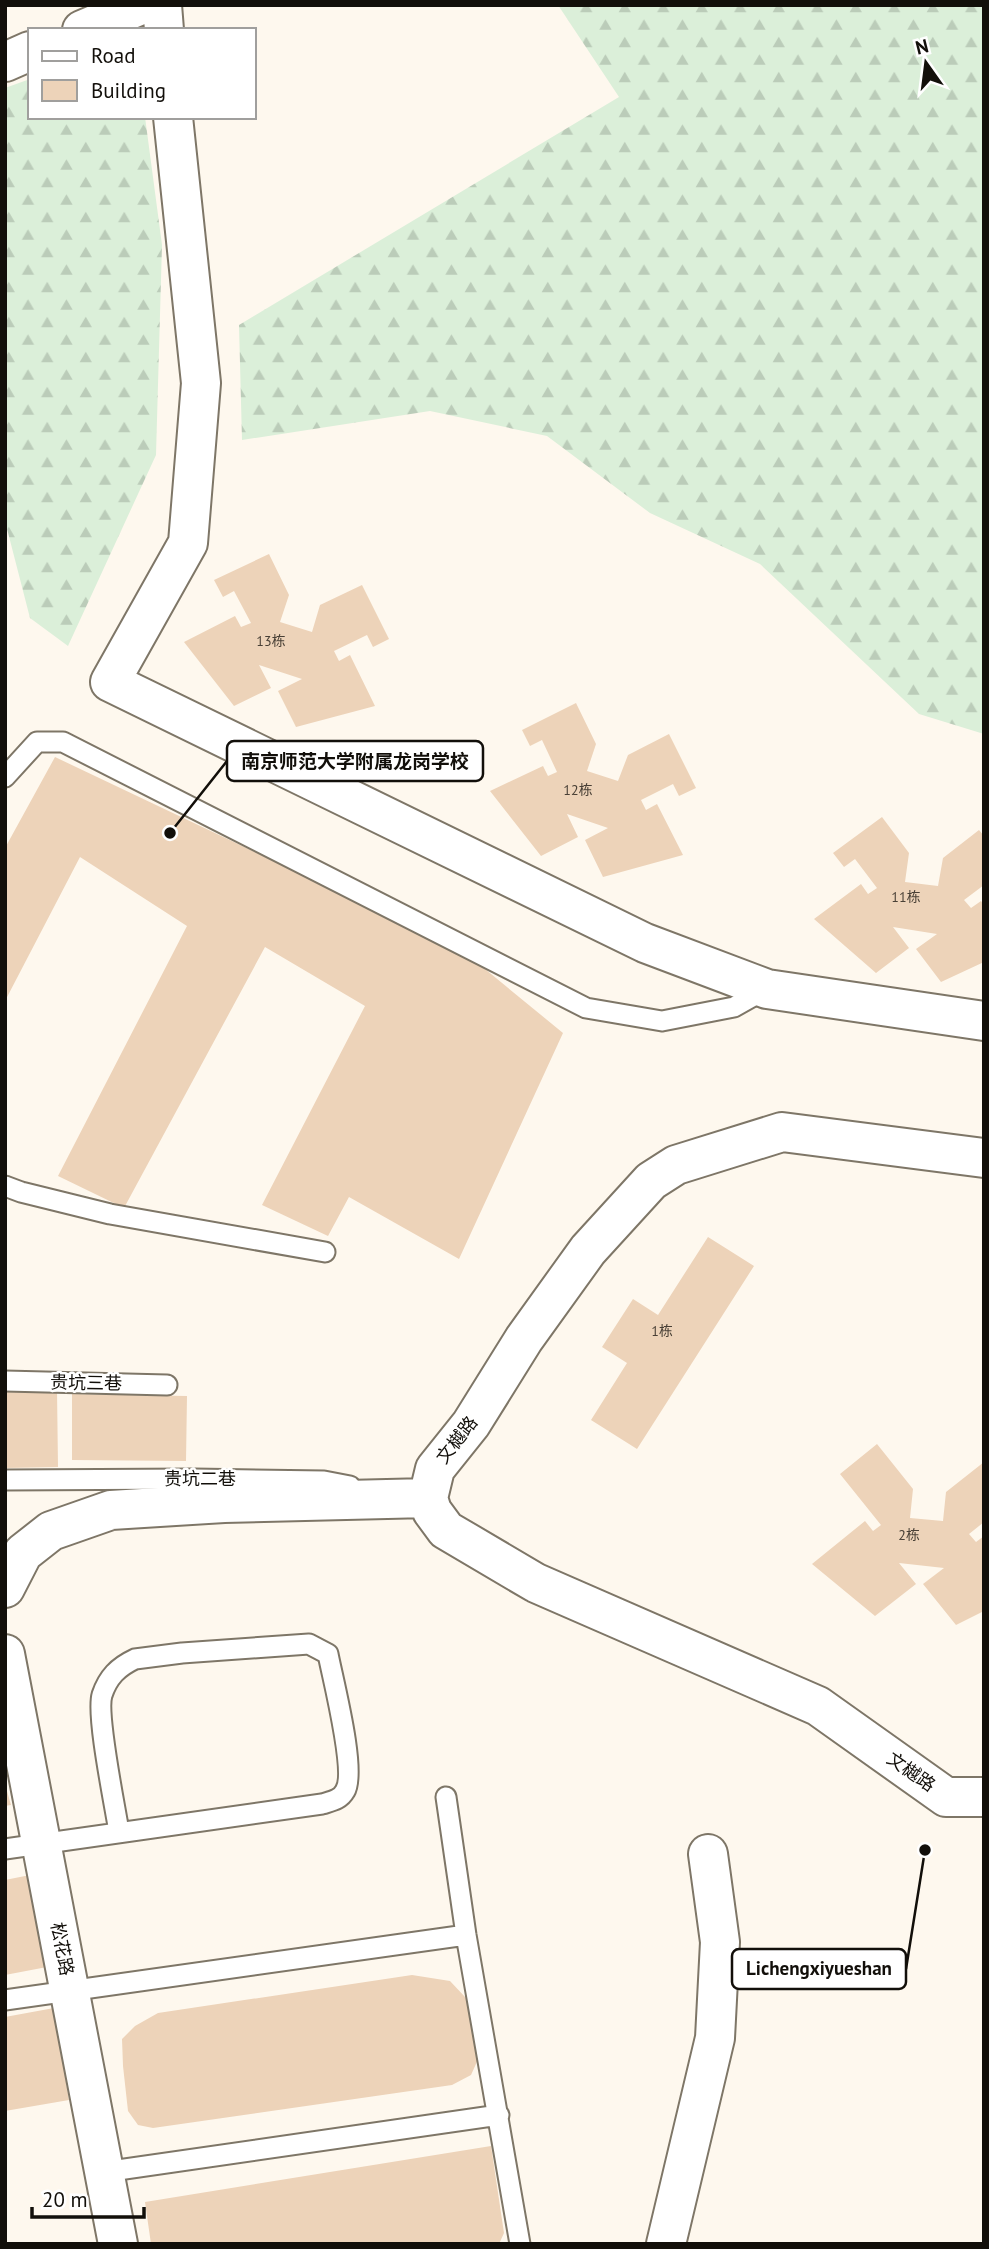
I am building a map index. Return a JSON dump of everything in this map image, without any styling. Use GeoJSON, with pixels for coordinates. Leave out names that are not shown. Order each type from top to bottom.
{"type":"FeatureCollection","features":[{"type":"Feature","properties":{"kind":"street"},"geometry":{"type":"LineString","coordinates":[[87,28],[141,5]]}},
{"type":"Feature","properties":{"kind":"street"},"geometry":{"type":"LineString","coordinates":[[162,5],[164,28]]}},
{"type":"Feature","properties":{"kind":"street"},"geometry":{"type":"LineString","coordinates":[[5,62],[28,52]]}},
{"type":"Feature","properties":{"kind":"street"},"geometry":{"type":"LineString","coordinates":[[173,119],[201,383],[188,542],[110,682],[645,943],[767,989],[984,1021]]}},
{"type":"Feature","properties":{"kind":"street","name":"文樾路"},"geometry":{"type":"LineString","coordinates":[[984,1158],[782,1132],[676,1165],[651,1181],[587,1250],[524,1339],[471,1424],[410,1498],[432,1511],[446,1530],[536,1583],[818,1706],[946,1797],[984,1797]]}},
{"type":"Feature","properties":{"kind":"street"},"geometry":{"type":"LineString","coordinates":[[5,1588],[23,1553],[51,1531],[111,1510],[224,1503],[410,1498]]}},
{"type":"Feature","properties":{"kind":"street","name":"松花路"},"geometry":{"type":"LineString","coordinates":[[7,1675],[23,1845],[69,1990],[118,2244]]}},
{"type":"Feature","properties":{"kind":"street"},"geometry":{"type":"LineString","coordinates":[[946,1797],[984,1822]]}},
{"type":"Feature","properties":{"kind":"street"},"geometry":{"type":"LineString","coordinates":[[666,2244],[715,2038],[720,1942],[708,1854]]}},
{"type":"Feature","properties":{"kind":"lane"},"geometry":{"type":"LineString","coordinates":[[5,777],[37,742],[62,742],[586,1008],[662,1021],[734,1007],[767,989]]}},
{"type":"Feature","properties":{"kind":"lane"},"geometry":{"type":"LineString","coordinates":[[5,1186],[110,1214],[325,1252]]}},
{"type":"Feature","properties":{"kind":"lane","name":"贵坑三巷"},"geometry":{"type":"LineString","coordinates":[[5,1381],[167,1385]]}},
{"type":"Feature","properties":{"kind":"lane","name":"贵坑二巷"},"geometry":{"type":"LineString","coordinates":[[5,1480],[324,1481],[410,1498]]}},
{"type":"Feature","properties":{"kind":"lane"},"geometry":{"type":"LineString","coordinates":[[23,1845],[119,1832],[322,1804],[339,1799],[347,1788],[349,1764],[328,1654],[309,1644],[249,1647],[135,1659],[120,1666],[101,1697],[102,1723],[119,1832]]}},
{"type":"Feature","properties":{"kind":"lane"},"geometry":{"type":"LineString","coordinates":[[446,1797],[466,1935],[520,2244]]}},
{"type":"Feature","properties":{"kind":"lane"},"geometry":{"type":"LineString","coordinates":[[5,2000],[466,1935]]}},
{"type":"Feature","properties":{"kind":"lane"},"geometry":{"type":"LineString","coordinates":[[104,2172],[499,2115]]}},
{"type":"Feature","properties":{"kind":"green space"},"geometry":{"type":"Polygon","coordinates":[[[558,5],[984,5],[984,734],[919,714],[760,564],[650,513],[547,436],[430,411],[242,440],[239,325],[619,97],[558,5]]]}},
{"type":"Feature","properties":{"kind":"green space"},"geometry":{"type":"Polygon","coordinates":[[[28,80],[28,119],[145,119],[162,245],[156,455],[68,646],[30,618],[5,521],[5,88],[28,80]]]}},
{"type":"Feature","properties":{"kind":"building"},"geometry":{"type":"Polygon","coordinates":[[[269,554],[289,595],[280,622],[312,632],[320,605],[362,585],[389,639],[373,647],[367,635],[334,651],[339,661],[350,655],[375,706],[296,727],[278,691],[302,679],[259,665],[271,688],[234,706],[184,642],[235,616],[241,627],[251,623],[234,591],[223,597],[214,580],[269,554]]]}},
{"type":"Feature","properties":{"kind":"building"},"geometry":{"type":"Polygon","coordinates":[[[576,703],[596,744],[587,771],[618,781],[628,755],[669,734],[696,788],[679,796],[673,784],[641,800],[646,810],[657,804],[683,855],[603,877],[585,840],[608,828],[567,814],[578,837],[541,856],[490,791],[543,766],[548,776],[557,772],[542,740],[530,746],[522,730],[576,703]]]}},
{"type":"Feature","properties":{"kind":"building"},"geometry":{"type":"Polygon","coordinates":[[[55,757],[463,951],[563,1033],[459,1259],[349,1197],[328,1236],[262,1205],[365,1006],[265,947],[124,1208],[58,1176],[187,926],[80,857],[5,1001],[5,848],[55,757]]]}},
{"type":"Feature","properties":{"kind":"building"},"geometry":{"type":"Polygon","coordinates":[[[882,817],[909,853],[905,882],[938,886],[943,858],[979,830],[984,836],[984,885],[964,900],[971,908],[981,901],[984,905],[984,962],[941,982],[916,949],[937,934],[893,927],[909,948],[876,973],[814,919],[861,884],[868,894],[877,888],[855,859],[844,867],[833,853],[882,817]]]}},
{"type":"Feature","properties":{"kind":"building"},"geometry":{"type":"Polygon","coordinates":[[[708,1237],[754,1266],[637,1449],[591,1420],[627,1363],[602,1347],[633,1299],[658,1315],[708,1237]]]}},
{"type":"Feature","properties":{"kind":"building"},"geometry":{"type":"Polygon","coordinates":[[[57,1390],[58,1467],[5,1468],[5,1391],[57,1390]]]}},
{"type":"Feature","properties":{"kind":"building"},"geometry":{"type":"Polygon","coordinates":[[[72,1394],[187,1396],[186,1461],[72,1460],[72,1394]]]}},
{"type":"Feature","properties":{"kind":"building"},"geometry":{"type":"Polygon","coordinates":[[[877,1444],[913,1489],[910,1518],[943,1521],[946,1492],[984,1462],[984,1522],[969,1534],[976,1542],[984,1536],[984,1611],[956,1625],[923,1584],[944,1568],[899,1563],[916,1584],[875,1616],[812,1564],[865,1521],[873,1531],[881,1525],[840,1474],[877,1444]]]}},
{"type":"Feature","properties":{"kind":"building"},"geometry":{"type":"Polygon","coordinates":[[[5,1784],[11,1805],[5,1806],[5,1784]]]}},
{"type":"Feature","properties":{"kind":"building"},"geometry":{"type":"Polygon","coordinates":[[[30,1875],[47,1967],[5,1975],[5,1880],[30,1875]]]}},
{"type":"Feature","properties":{"kind":"building"},"geometry":{"type":"Polygon","coordinates":[[[412,1975],[450,1981],[466,1998],[480,2055],[471,2075],[452,2085],[153,2128],[138,2125],[128,2111],[122,2039],[135,2026],[158,2013],[412,1975]]]}},
{"type":"Feature","properties":{"kind":"building"},"geometry":{"type":"Polygon","coordinates":[[[54,2008],[69,2100],[5,2111],[5,2017],[54,2008]]]}},
{"type":"Feature","properties":{"kind":"building"},"geometry":{"type":"Polygon","coordinates":[[[491,2146],[504,2233],[499,2244],[151,2244],[145,2202],[491,2146]]]}},
{"type":"Feature","properties":{"kind":"place","name":"南京师范大学附属龙岗学校"},"geometry":{"type":"Point","coordinates":[170,833]}},
{"type":"Feature","properties":{"kind":"place","name":"Lichengxiyueshan"},"geometry":{"type":"Point","coordinates":[925,1850]}}]}
